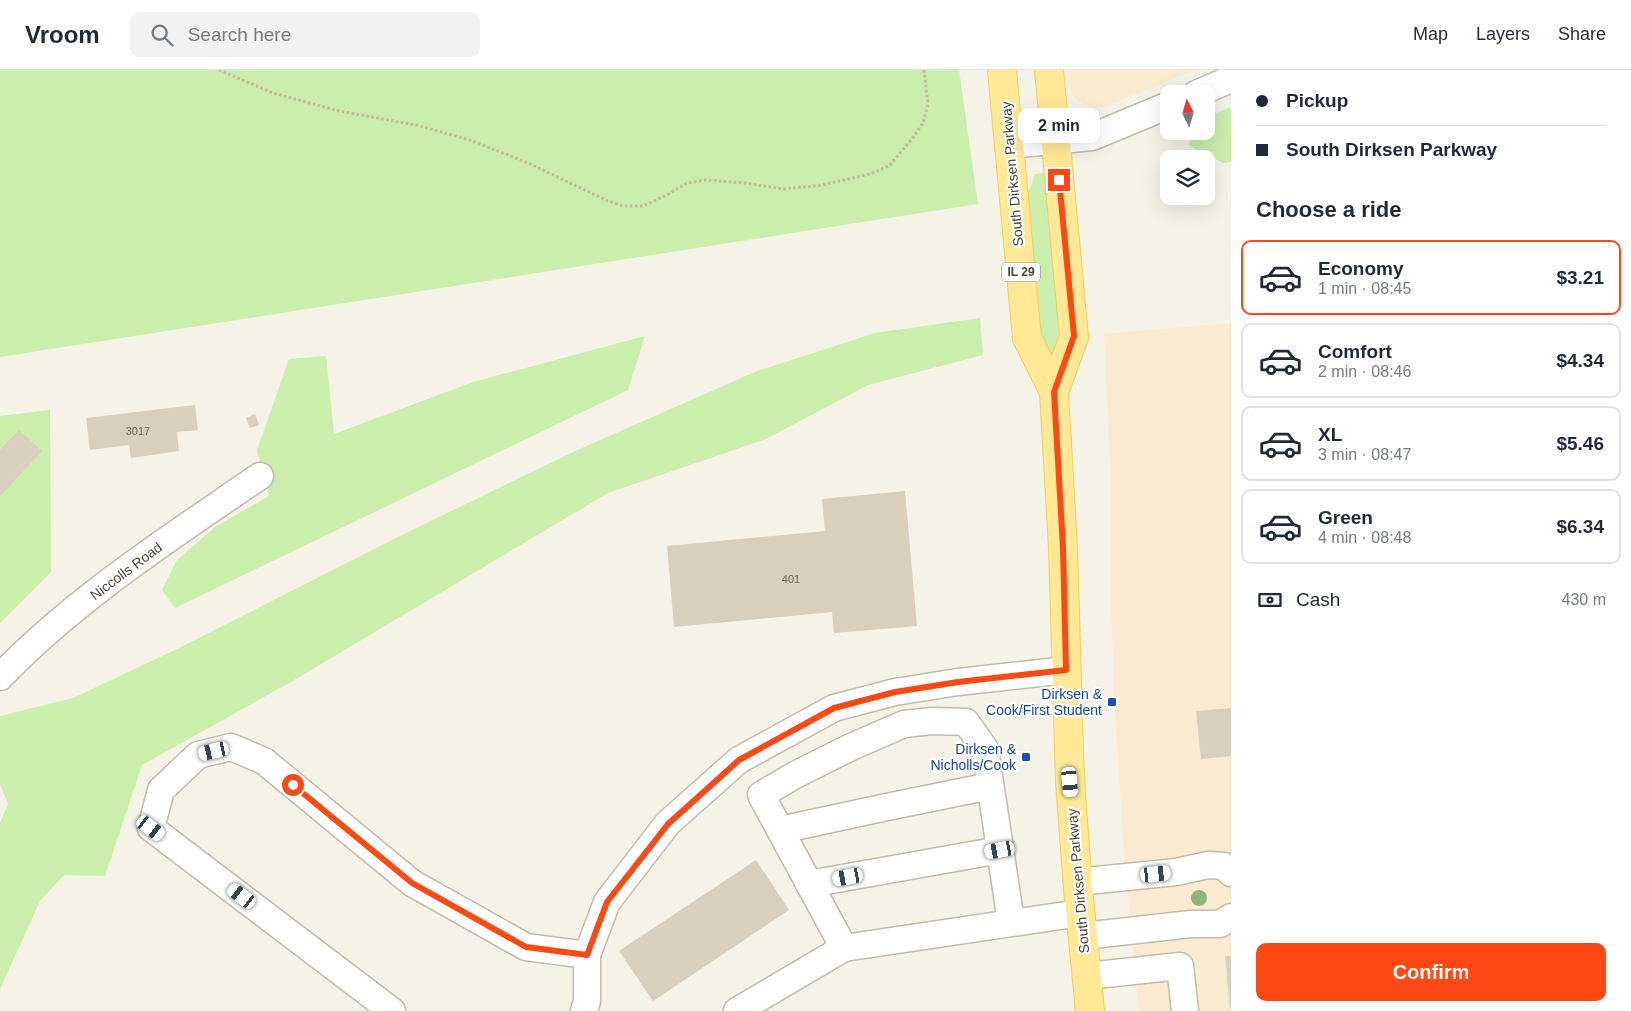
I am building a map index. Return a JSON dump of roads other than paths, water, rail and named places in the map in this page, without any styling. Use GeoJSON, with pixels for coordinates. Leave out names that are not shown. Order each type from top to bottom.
{"type":"FeatureCollection","features":[{"type":"Feature","properties":{"kind":"main road","name":"South Dirksen Parkway"},"geometry":{"type":"LineString","coordinates":[[1002,70],[1027,338],[1054,392]]}},
{"type":"Feature","properties":{"kind":"main road","name":"South Dirksen Parkway"},"geometry":{"type":"LineString","coordinates":[[1049,70],[1074,336],[1054,392],[1063,548],[1070,782],[1077,882],[1090,1011]]}},
{"type":"Feature","properties":{"kind":"street"},"geometry":{"type":"LineString","coordinates":[[1215,86],[1231,79]]}},
{"type":"Feature","properties":{"kind":"street"},"geometry":{"type":"LineString","coordinates":[[1010,145],[1092,137],[1160,109]]}},
{"type":"Feature","properties":{"kind":"street","name":"Niccolls Road"},"geometry":{"type":"LineString","coordinates":[[0,677],[57,623],[132,565],[260,476]]}},
{"type":"Feature","properties":{"kind":"street"},"geometry":{"type":"LineString","coordinates":[[584,1011],[587,1001],[587,955],[607,902],[668,824],[739,760],[834,708],[895,692],[958,682],[1066,670]]}},
{"type":"Feature","properties":{"kind":"street"},"geometry":{"type":"LineString","coordinates":[[844,948],[761,795],[851,747],[904,724],[932,721],[966,722],[985,749],[1012,922]]}},
{"type":"Feature","properties":{"kind":"street"},"geometry":{"type":"LineString","coordinates":[[392,1011],[151,828],[161,790],[198,755],[231,747],[264,761],[412,883],[526,947],[587,955]]}},
{"type":"Feature","properties":{"kind":"street"},"geometry":{"type":"LineString","coordinates":[[780,830],[887,806],[990,786]]}},
{"type":"Feature","properties":{"kind":"street"},"geometry":{"type":"LineString","coordinates":[[809,884],[1000,850]]}},
{"type":"Feature","properties":{"kind":"street"},"geometry":{"type":"LineString","coordinates":[[1077,882],[1176,872],[1208,866],[1229,867]]}},
{"type":"Feature","properties":{"kind":"street"},"geometry":{"type":"LineString","coordinates":[[737,1011],[844,948],[1012,922],[1220,924],[1231,917]]}},
{"type":"Feature","properties":{"kind":"street"},"geometry":{"type":"LineString","coordinates":[[1087,976],[1180,966],[1185,1011]]}},
{"type":"Feature","properties":{"kind":"place","name":"Dirksen & Cook/First Student"},"geometry":{"type":"Point","coordinates":[1112,702]}},
{"type":"Feature","properties":{"kind":"place","name":"Dirksen & Nicholls/Cook"},"geometry":{"type":"Point","coordinates":[1026,757]}}]}
